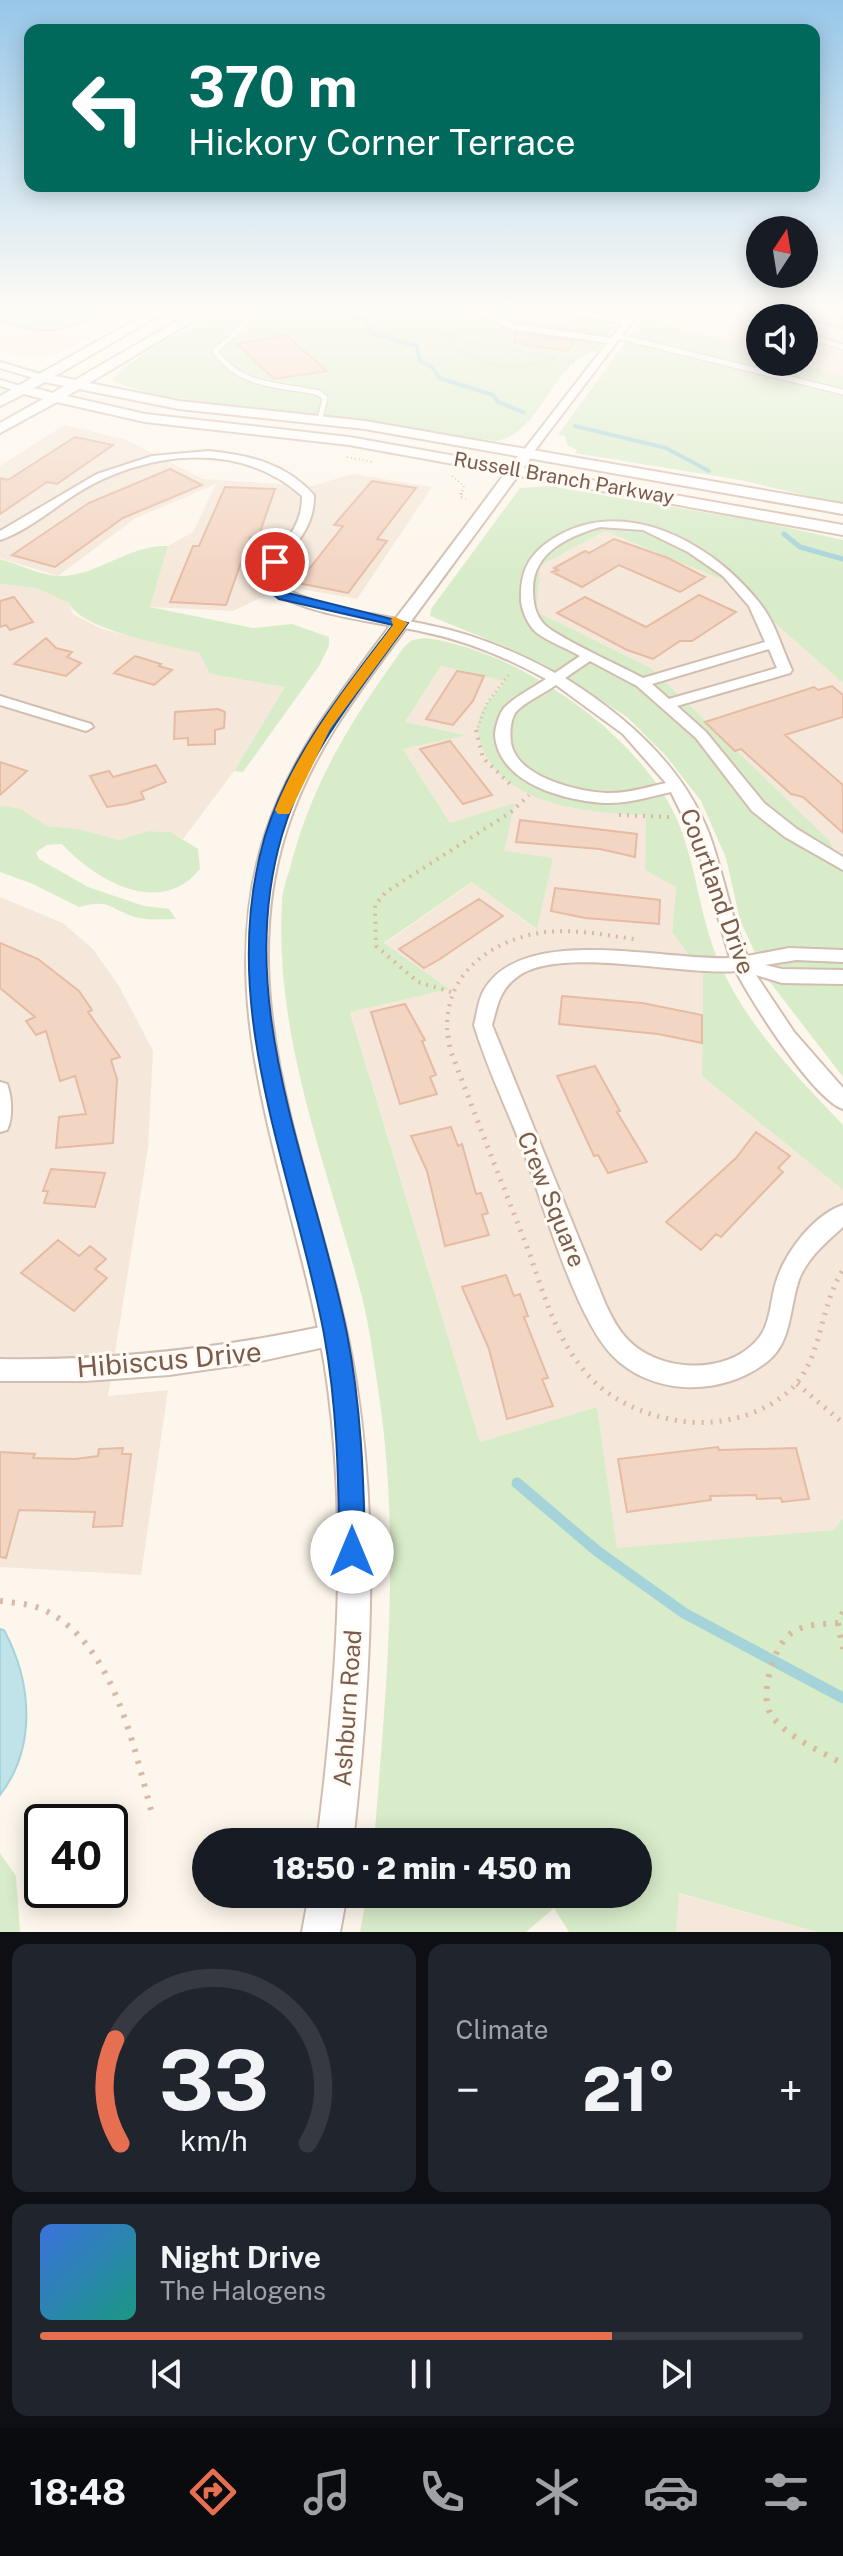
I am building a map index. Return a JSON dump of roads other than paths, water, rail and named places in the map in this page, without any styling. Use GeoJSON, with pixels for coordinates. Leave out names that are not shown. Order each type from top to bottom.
{"type":"FeatureCollection","features":[{"type":"Feature","properties":{"kind":"main road"},"geometry":{"type":"LineString","coordinates":[[0,429],[52,399]]}},
{"type":"Feature","properties":{"kind":"main road","name":"Russell Branch Parkway"},"geometry":{"type":"LineString","coordinates":[[59,399],[145,418],[349,441],[843,530]]}},
{"type":"Feature","properties":{"kind":"main road","name":"Russell Branch Parkway"},"geometry":{"type":"LineString","coordinates":[[149,399],[320,419],[528,452],[843,509]]}},
{"type":"Feature","properties":{"kind":"street","name":"Ashburn Road"},"geometry":{"type":"LineString","coordinates":[[336,1828],[354,1646],[351,1480],[335,1335],[285,1141],[260,1019],[256,930],[273,836],[298,773],[323,728],[569,399]]}},
{"type":"Feature","properties":{"kind":"street","name":"Courtland Drive"},"geometry":{"type":"LineString","coordinates":[[0,536],[99,477],[134,463],[170,456],[235,458],[281,472],[308,495],[311,512],[305,525],[266,574],[268,585],[284,596],[470,641],[553,679],[628,731],[688,805],[705,843],[718,897],[741,964],[783,1032],[843,1101]]}},
{"type":"Feature","properties":{"kind":"street"},"geometry":{"type":"LineString","coordinates":[[669,704],[785,670],[775,643],[749,595],[714,563],[645,527],[600,523],[562,536],[542,551],[527,574],[527,606],[540,629],[642,683],[669,704],[710,745],[758,807],[791,833],[843,864]]}},
{"type":"Feature","properties":{"kind":"street"},"geometry":{"type":"LineString","coordinates":[[642,683],[775,643]]}},
{"type":"Feature","properties":{"kind":"street"},"geometry":{"type":"LineString","coordinates":[[590,655],[519,701],[501,724],[504,751],[520,770],[551,787],[593,797],[634,795],[674,786]]}},
{"type":"Feature","properties":{"kind":"street"},"geometry":{"type":"LineString","coordinates":[[0,700],[86,727]]}},
{"type":"Feature","properties":{"kind":"street","name":"Crew Square"},"geometry":{"type":"LineString","coordinates":[[741,964],[671,965],[576,955],[545,957],[522,965],[494,985],[485,1002],[483,1025],[596,1308],[618,1346],[645,1366],[679,1379],[710,1376],[737,1368],[762,1352],[778,1323],[784,1290],[792,1270],[808,1246],[843,1214]]}},
{"type":"Feature","properties":{"kind":"street"},"geometry":{"type":"LineString","coordinates":[[741,964],[781,955],[843,956]]}},
{"type":"Feature","properties":{"kind":"street"},"geometry":{"type":"LineString","coordinates":[[741,964],[782,976],[843,977]]}},
{"type":"Feature","properties":{"kind":"street"},"geometry":{"type":"LineString","coordinates":[[0,1090],[0,1124]]}},
{"type":"Feature","properties":{"kind":"street","name":"Hibiscus Drive"},"geometry":{"type":"LineString","coordinates":[[0,1370],[145,1367],[247,1356],[335,1335]]}},
{"type":"Feature","properties":{"kind":"street"},"geometry":{"type":"LineString","coordinates":[[321,1932],[325,1908]]}},
{"type":"Feature","properties":{"kind":"lane"},"geometry":{"type":"LineString","coordinates":[[320,419],[325,399]]}},
{"type":"Feature","properties":{"kind":"water"},"geometry":{"type":"Polygon","coordinates":[[[0,1629],[4,1630],[20,1671],[26,1714],[20,1756],[0,1795],[0,1629]]]}},
{"type":"Feature","properties":{"kind":"waterway"},"geometry":{"type":"LineString","coordinates":[[496,399],[523,412]]}},
{"type":"Feature","properties":{"kind":"waterway"},"geometry":{"type":"LineString","coordinates":[[575,426],[666,448],[709,471]]}},
{"type":"Feature","properties":{"kind":"waterway"},"geometry":{"type":"LineString","coordinates":[[784,534],[800,547],[843,559]]}},
{"type":"Feature","properties":{"kind":"waterway"},"geometry":{"type":"LineString","coordinates":[[517,1483],[597,1551],[684,1613],[843,1698]]}}]}
